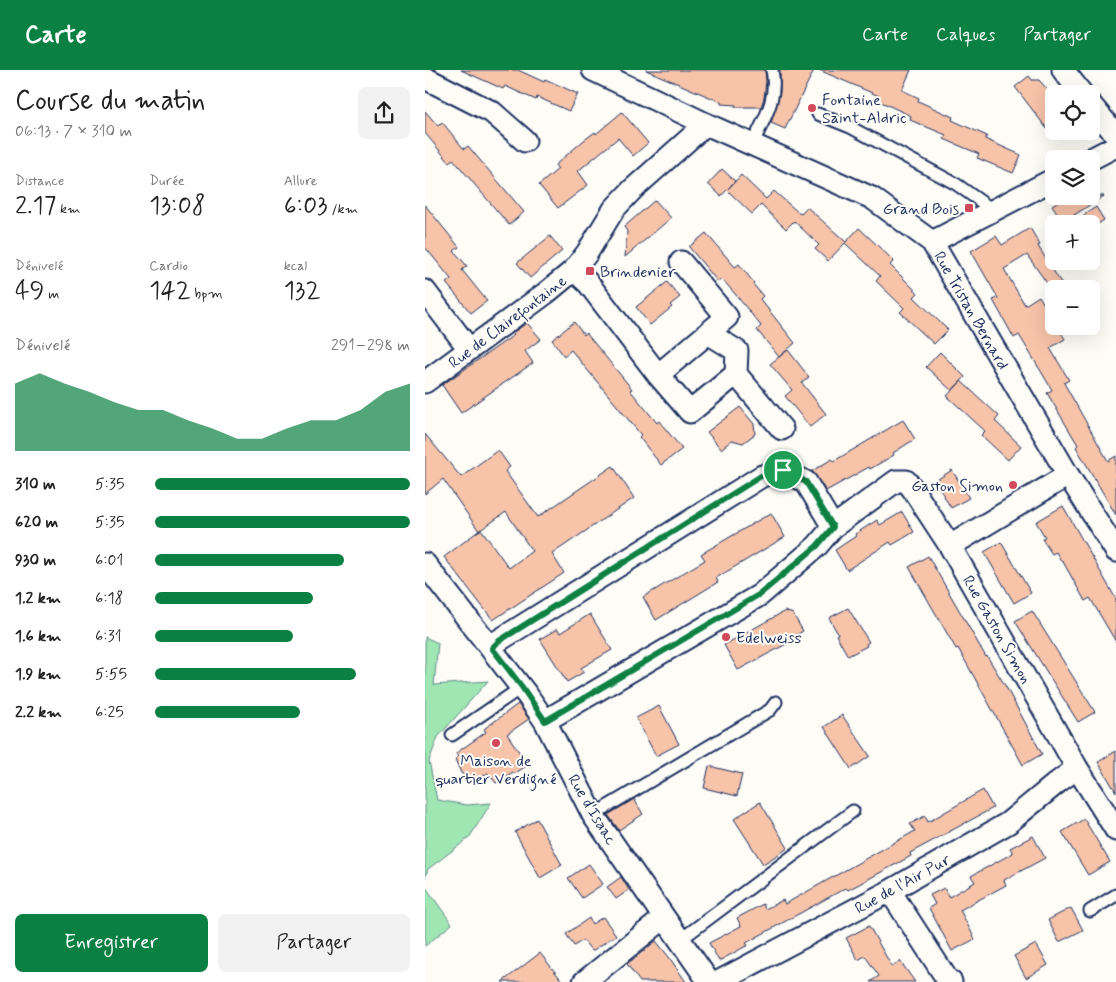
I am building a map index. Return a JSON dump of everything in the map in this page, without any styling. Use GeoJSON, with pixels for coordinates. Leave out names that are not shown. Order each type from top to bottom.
{"type":"FeatureCollection","features":[{"type":"Feature","properties":{"kind":"street","name":"Rue Tristan Bernard"},"geometry":{"type":"LineString","coordinates":[[593,70],[706,124],[872,198],[933,242],[1068,475],[1116,552]]}},
{"type":"Feature","properties":{"kind":"street"},"geometry":{"type":"LineString","coordinates":[[1063,70],[1075,85]]}},
{"type":"Feature","properties":{"kind":"street"},"geometry":{"type":"LineString","coordinates":[[435,77],[492,112],[525,141]]}},
{"type":"Feature","properties":{"kind":"street"},"geometry":{"type":"LineString","coordinates":[[1100,116],[1116,135]]}},
{"type":"Feature","properties":{"kind":"street","name":"Rue de Clairefontaine"},"geometry":{"type":"LineString","coordinates":[[425,382],[546,293],[574,270],[614,210],[633,189],[706,124]]}},
{"type":"Feature","properties":{"kind":"street"},"geometry":{"type":"LineString","coordinates":[[1100,154],[1116,146]]}},
{"type":"Feature","properties":{"kind":"street"},"geometry":{"type":"LineString","coordinates":[[933,242],[1045,184]]}},
{"type":"Feature","properties":{"kind":"street"},"geometry":{"type":"LineString","coordinates":[[658,375],[727,317],[681,262]]}},
{"type":"Feature","properties":{"kind":"street"},"geometry":{"type":"LineString","coordinates":[[574,270],[588,283],[658,375],[690,412],[736,374]]}},
{"type":"Feature","properties":{"kind":"street"},"geometry":{"type":"LineString","coordinates":[[425,291],[469,348]]}},
{"type":"Feature","properties":{"kind":"street"},"geometry":{"type":"LineString","coordinates":[[708,334],[737,351],[736,374],[782,429]]}},
{"type":"Feature","properties":{"kind":"street"},"geometry":{"type":"LineString","coordinates":[[492,648],[499,641],[761,476],[783,470],[806,482],[833,527],[817,546],[760,594],[545,721]]}},
{"type":"Feature","properties":{"kind":"street"},"geometry":{"type":"LineString","coordinates":[[950,546],[1068,475]]}},
{"type":"Feature","properties":{"kind":"street","name":"Rue Gaston Simon"},"geometry":{"type":"LineString","coordinates":[[833,527],[896,481],[906,481],[950,546],[1077,768],[1116,830]]}},
{"type":"Feature","properties":{"kind":"street","name":"Rue d'Isaac"},"geometry":{"type":"LineString","coordinates":[[425,564],[522,687],[545,721],[593,815],[709,982]]}},
{"type":"Feature","properties":{"kind":"street","name":"Rue de l'Air Pur"},"geometry":{"type":"LineString","coordinates":[[718,982],[890,891],[1008,823],[1077,768]]}},
{"type":"Feature","properties":{"kind":"street"},"geometry":{"type":"LineString","coordinates":[[890,891],[947,979],[951,982]]}},
{"type":"Feature","properties":{"kind":"street"},"geometry":{"type":"LineString","coordinates":[[584,982],[664,918]]}},
{"type":"Feature","properties":{"kind":"lane"},"geometry":{"type":"LineString","coordinates":[[752,145],[772,102],[775,84],[772,70]]}},
{"type":"Feature","properties":{"kind":"lane"},"geometry":{"type":"LineString","coordinates":[[818,114],[850,127],[956,184],[994,211]]}},
{"type":"Feature","properties":{"kind":"lane"},"geometry":{"type":"LineString","coordinates":[[452,735],[522,687]]}},
{"type":"Feature","properties":{"kind":"lane"},"geometry":{"type":"LineString","coordinates":[[593,815],[770,710],[776,702]]}},
{"type":"Feature","properties":{"kind":"lane"},"geometry":{"type":"LineString","coordinates":[[680,940],[853,810]]}},
{"type":"Feature","properties":{"kind":"lane"},"geometry":{"type":"LineString","coordinates":[[1090,911],[1116,895]]}},
{"type":"Feature","properties":{"kind":"green space"},"geometry":{"type":"Polygon","coordinates":[[[425,637],[438,643],[434,685],[488,681],[438,737],[429,761],[437,800],[467,805],[491,803],[469,838],[428,869],[425,878],[425,637]]]}},
{"type":"Feature","properties":{"kind":"green space"},"geometry":{"type":"Polygon","coordinates":[[[425,886],[452,924],[425,946],[425,886]]]}},
{"type":"Feature","properties":{"kind":"building"},"geometry":{"type":"Polygon","coordinates":[[[461,70],[518,70],[544,82],[545,79],[578,94],[569,111],[537,97],[536,100],[505,86],[503,89],[461,70]]]}},
{"type":"Feature","properties":{"kind":"building"},"geometry":{"type":"Polygon","coordinates":[[[646,70],[765,70],[764,98],[761,107],[735,107],[736,105],[721,104],[721,102],[646,70]]]}},
{"type":"Feature","properties":{"kind":"building"},"geometry":{"type":"Polygon","coordinates":[[[780,70],[814,70],[785,129],[771,123],[780,92],[780,70]]]}},
{"type":"Feature","properties":{"kind":"building"},"geometry":{"type":"Polygon","coordinates":[[[819,70],[911,70],[902,90],[919,98],[918,101],[953,117],[952,120],[987,136],[985,139],[1021,155],[1013,173],[977,158],[979,154],[944,139],[946,135],[910,120],[911,116],[877,100],[879,96],[819,70]]]}},
{"type":"Feature","properties":{"kind":"building"},"geometry":{"type":"Polygon","coordinates":[[[1029,76],[1032,80],[1039,80],[1045,87],[1045,126],[1015,87],[1029,76]]]}},
{"type":"Feature","properties":{"kind":"building"},"geometry":{"type":"Polygon","coordinates":[[[425,111],[438,126],[442,122],[464,149],[468,146],[524,212],[509,225],[453,159],[449,162],[425,133],[425,111]]]}},
{"type":"Feature","properties":{"kind":"building"},"geometry":{"type":"Polygon","coordinates":[[[622,112],[648,143],[633,156],[618,138],[578,171],[588,185],[558,208],[539,185],[558,169],[555,165],[622,112]]]}},
{"type":"Feature","properties":{"kind":"building"},"geometry":{"type":"Polygon","coordinates":[[[722,169],[735,181],[728,189],[741,175],[766,199],[774,191],[800,214],[807,207],[846,242],[859,228],[894,261],[890,265],[918,293],[914,297],[948,330],[934,344],[900,312],[904,308],[876,281],[880,276],[845,243],[828,261],[815,249],[819,245],[794,221],[786,229],[761,205],[752,214],[727,190],[721,196],[708,184],[722,169]]]}},
{"type":"Feature","properties":{"kind":"building"},"geometry":{"type":"Polygon","coordinates":[[[655,200],[671,218],[625,257],[627,231],[624,227],[655,200]]]}},
{"type":"Feature","properties":{"kind":"building"},"geometry":{"type":"Polygon","coordinates":[[[425,205],[459,247],[454,251],[467,266],[462,270],[487,301],[471,313],[446,283],[451,279],[425,247],[425,205]]]}},
{"type":"Feature","properties":{"kind":"building"},"geometry":{"type":"Polygon","coordinates":[[[1052,205],[1090,205],[1074,215],[1058,215],[1052,205]]]}},
{"type":"Feature","properties":{"kind":"building"},"geometry":{"type":"Polygon","coordinates":[[[1096,207],[1104,220],[1100,223],[1100,215],[1084,215],[1096,207]]]}},
{"type":"Feature","properties":{"kind":"building"},"geometry":{"type":"Polygon","coordinates":[[[1030,228],[1045,257],[1045,270],[1053,270],[1059,280],[1045,280],[1027,255],[1004,269],[1025,305],[1039,296],[1045,306],[1045,335],[1063,335],[1065,339],[1050,348],[1069,380],[1064,383],[1108,461],[1116,456],[1116,515],[1047,393],[1052,390],[1019,335],[1014,338],[993,300],[998,298],[971,251],[996,236],[1002,245],[1030,228]]]}},
{"type":"Feature","properties":{"kind":"building"},"geometry":{"type":"Polygon","coordinates":[[[706,233],[735,267],[739,264],[763,296],[760,299],[795,343],[779,357],[757,330],[761,326],[736,295],[722,279],[718,282],[689,247],[706,233]]]}},
{"type":"Feature","properties":{"kind":"building"},"geometry":{"type":"Polygon","coordinates":[[[550,236],[562,251],[530,278],[517,263],[550,236]]]}},
{"type":"Feature","properties":{"kind":"building"},"geometry":{"type":"Polygon","coordinates":[[[667,282],[680,297],[670,305],[672,307],[650,325],[636,307],[667,282]]]}},
{"type":"Feature","properties":{"kind":"building"},"geometry":{"type":"Polygon","coordinates":[[[574,322],[584,335],[586,333],[657,423],[659,421],[682,449],[661,465],[639,437],[641,435],[571,350],[564,356],[552,340],[574,322]]]}},
{"type":"Feature","properties":{"kind":"building"},"geometry":{"type":"Polygon","coordinates":[[[527,323],[541,339],[525,351],[533,363],[461,413],[442,385],[514,335],[512,333],[527,323]]]}},
{"type":"Feature","properties":{"kind":"building"},"geometry":{"type":"Polygon","coordinates":[[[788,350],[809,377],[802,383],[826,414],[810,427],[785,396],[792,390],[770,364],[788,350]]]}},
{"type":"Feature","properties":{"kind":"building"},"geometry":{"type":"Polygon","coordinates":[[[940,352],[965,377],[952,391],[926,367],[940,352]]]}},
{"type":"Feature","properties":{"kind":"building"},"geometry":{"type":"Polygon","coordinates":[[[961,381],[999,416],[995,421],[1021,446],[1008,460],[981,435],[985,431],[947,396],[961,381]]]}},
{"type":"Feature","properties":{"kind":"building"},"geometry":{"type":"Polygon","coordinates":[[[740,407],[754,424],[755,434],[743,443],[732,440],[721,449],[707,432],[740,407]]]}},
{"type":"Feature","properties":{"kind":"building"},"geometry":{"type":"Polygon","coordinates":[[[903,420],[915,439],[893,453],[894,455],[826,491],[812,471],[832,459],[834,461],[903,420]]]}},
{"type":"Feature","properties":{"kind":"building"},"geometry":{"type":"Polygon","coordinates":[[[425,434],[461,477],[498,450],[510,467],[505,471],[538,517],[613,466],[634,498],[552,554],[564,573],[493,620],[444,557],[479,531],[443,479],[425,494],[425,434]],[[506,512],[481,529],[509,568],[532,551],[506,512]]]}},
{"type":"Feature","properties":{"kind":"building"},"geometry":{"type":"Polygon","coordinates":[[[952,470],[969,498],[951,508],[935,481],[952,470]]]}},
{"type":"Feature","properties":{"kind":"building"},"geometry":{"type":"Polygon","coordinates":[[[1063,506],[1116,599],[1116,642],[1090,598],[1085,601],[1062,560],[1056,552],[1052,554],[1042,539],[1045,537],[1036,522],[1063,506]]]}},
{"type":"Feature","properties":{"kind":"building"},"geometry":{"type":"Polygon","coordinates":[[[902,512],[914,532],[892,545],[890,542],[847,570],[835,550],[877,520],[880,525],[902,512]]]}},
{"type":"Feature","properties":{"kind":"building"},"geometry":{"type":"Polygon","coordinates":[[[771,513],[785,537],[716,578],[718,582],[656,620],[643,597],[705,560],[701,554],[771,513]]]}},
{"type":"Feature","properties":{"kind":"building"},"geometry":{"type":"Polygon","coordinates":[[[1001,542],[1031,593],[1014,603],[984,552],[1001,542]]]}},
{"type":"Feature","properties":{"kind":"building"},"geometry":{"type":"Polygon","coordinates":[[[928,556],[986,657],[1006,687],[1042,754],[1023,765],[958,648],[956,649],[909,567],[928,556]]]}},
{"type":"Feature","properties":{"kind":"building"},"geometry":{"type":"Polygon","coordinates":[[[848,608],[869,642],[866,644],[867,646],[848,656],[829,618],[848,608]]]}},
{"type":"Feature","properties":{"kind":"building"},"geometry":{"type":"Polygon","coordinates":[[[785,611],[793,614],[803,631],[791,638],[792,641],[738,670],[724,645],[785,611]]]}},
{"type":"Feature","properties":{"kind":"building"},"geometry":{"type":"Polygon","coordinates":[[[1032,611],[1095,712],[1078,722],[1015,621],[1032,611]]]}},
{"type":"Feature","properties":{"kind":"building"},"geometry":{"type":"Polygon","coordinates":[[[590,614],[612,650],[581,668],[584,672],[567,682],[540,639],[557,629],[560,633],[590,614]]]}},
{"type":"Feature","properties":{"kind":"building","name":"Maison de quartier Verdigné"},"geometry":{"type":"Polygon","coordinates":[[[518,704],[529,719],[507,734],[528,765],[496,783],[488,773],[475,781],[471,777],[469,779],[461,773],[455,759],[458,757],[456,753],[486,732],[484,729],[518,704]]]}},
{"type":"Feature","properties":{"kind":"building"},"geometry":{"type":"Polygon","coordinates":[[[659,706],[679,744],[656,756],[636,718],[659,706]]]}},
{"type":"Feature","properties":{"kind":"building"},"geometry":{"type":"Polygon","coordinates":[[[842,715],[870,756],[851,769],[824,727],[842,715]]]}},
{"type":"Feature","properties":{"kind":"building"},"geometry":{"type":"Polygon","coordinates":[[[1116,751],[1116,792],[1098,762],[1116,751]]]}},
{"type":"Feature","properties":{"kind":"building"},"geometry":{"type":"Polygon","coordinates":[[[709,766],[742,774],[737,796],[704,788],[709,766]]]}},
{"type":"Feature","properties":{"kind":"building"},"geometry":{"type":"Polygon","coordinates":[[[983,790],[993,808],[910,853],[911,856],[848,890],[846,888],[746,943],[748,945],[719,961],[709,943],[741,926],[737,918],[763,904],[765,909],[783,900],[785,904],[915,831],[910,824],[925,816],[928,822],[983,790]]]}},
{"type":"Feature","properties":{"kind":"building"},"geometry":{"type":"Polygon","coordinates":[[[634,799],[643,814],[619,830],[608,815],[634,799]]]}},
{"type":"Feature","properties":{"kind":"building"},"geometry":{"type":"Polygon","coordinates":[[[760,802],[788,848],[763,864],[734,819],[760,802]]]}},
{"type":"Feature","properties":{"kind":"building"},"geometry":{"type":"Polygon","coordinates":[[[537,819],[562,865],[540,878],[515,832],[537,819]]]}},
{"type":"Feature","properties":{"kind":"building"},"geometry":{"type":"Polygon","coordinates":[[[1084,819],[1110,862],[1088,875],[1062,832],[1084,819]]]}},
{"type":"Feature","properties":{"kind":"building"},"geometry":{"type":"Polygon","coordinates":[[[1033,836],[1045,858],[1004,880],[1006,885],[960,910],[975,939],[952,951],[929,908],[935,904],[930,895],[944,888],[949,897],[975,882],[971,876],[1013,853],[1010,848],[1033,836]]]}},
{"type":"Feature","properties":{"kind":"building"},"geometry":{"type":"Polygon","coordinates":[[[589,864],[603,884],[582,898],[568,878],[589,864]]]}},
{"type":"Feature","properties":{"kind":"building"},"geometry":{"type":"Polygon","coordinates":[[[621,877],[629,890],[616,899],[607,887],[621,877]]]}},
{"type":"Feature","properties":{"kind":"building"},"geometry":{"type":"Polygon","coordinates":[[[1071,908],[1083,930],[1059,942],[1048,920],[1071,908]]]}},
{"type":"Feature","properties":{"kind":"building"},"geometry":{"type":"Polygon","coordinates":[[[603,917],[616,935],[592,951],[583,940],[574,946],[566,934],[589,918],[592,924],[603,917]]]}},
{"type":"Feature","properties":{"kind":"building"},"geometry":{"type":"Polygon","coordinates":[[[869,926],[892,967],[900,961],[915,982],[870,982],[879,976],[865,956],[858,960],[846,938],[869,926]]]}},
{"type":"Feature","properties":{"kind":"building"},"geometry":{"type":"Polygon","coordinates":[[[656,941],[686,982],[640,982],[627,964],[656,941]]]}},
{"type":"Feature","properties":{"kind":"building"},"geometry":{"type":"Polygon","coordinates":[[[1036,944],[1048,965],[1026,978],[1014,956],[1036,944]]]}},
{"type":"Feature","properties":{"kind":"building"},"geometry":{"type":"Polygon","coordinates":[[[540,953],[563,982],[502,982],[540,953]]]}},
{"type":"Feature","properties":{"kind":"place","name":"Fontaine Saint-Aldric"},"geometry":{"type":"Point","coordinates":[812,108]}},
{"type":"Feature","properties":{"kind":"place","name":"Grand Bois"},"geometry":{"type":"Point","coordinates":[969,208]}},
{"type":"Feature","properties":{"kind":"place","name":"Brindenier"},"geometry":{"type":"Point","coordinates":[590,271]}},
{"type":"Feature","properties":{"kind":"place","name":"Gaston Simon"},"geometry":{"type":"Point","coordinates":[1013,485]}},
{"type":"Feature","properties":{"kind":"place","name":"Edelweiss"},"geometry":{"type":"Point","coordinates":[726,637]}},
{"type":"Feature","properties":{"kind":"place","name":"Maison de quartier Verdigné"},"geometry":{"type":"Point","coordinates":[496,743]}},
{"type":"Feature","properties":{"kind":"route"},"geometry":{"type":"LineString","coordinates":[[783,470],[806,482],[833,527],[817,546],[760,594],[545,721],[492,648],[499,641],[761,476],[783,470]]}}]}
